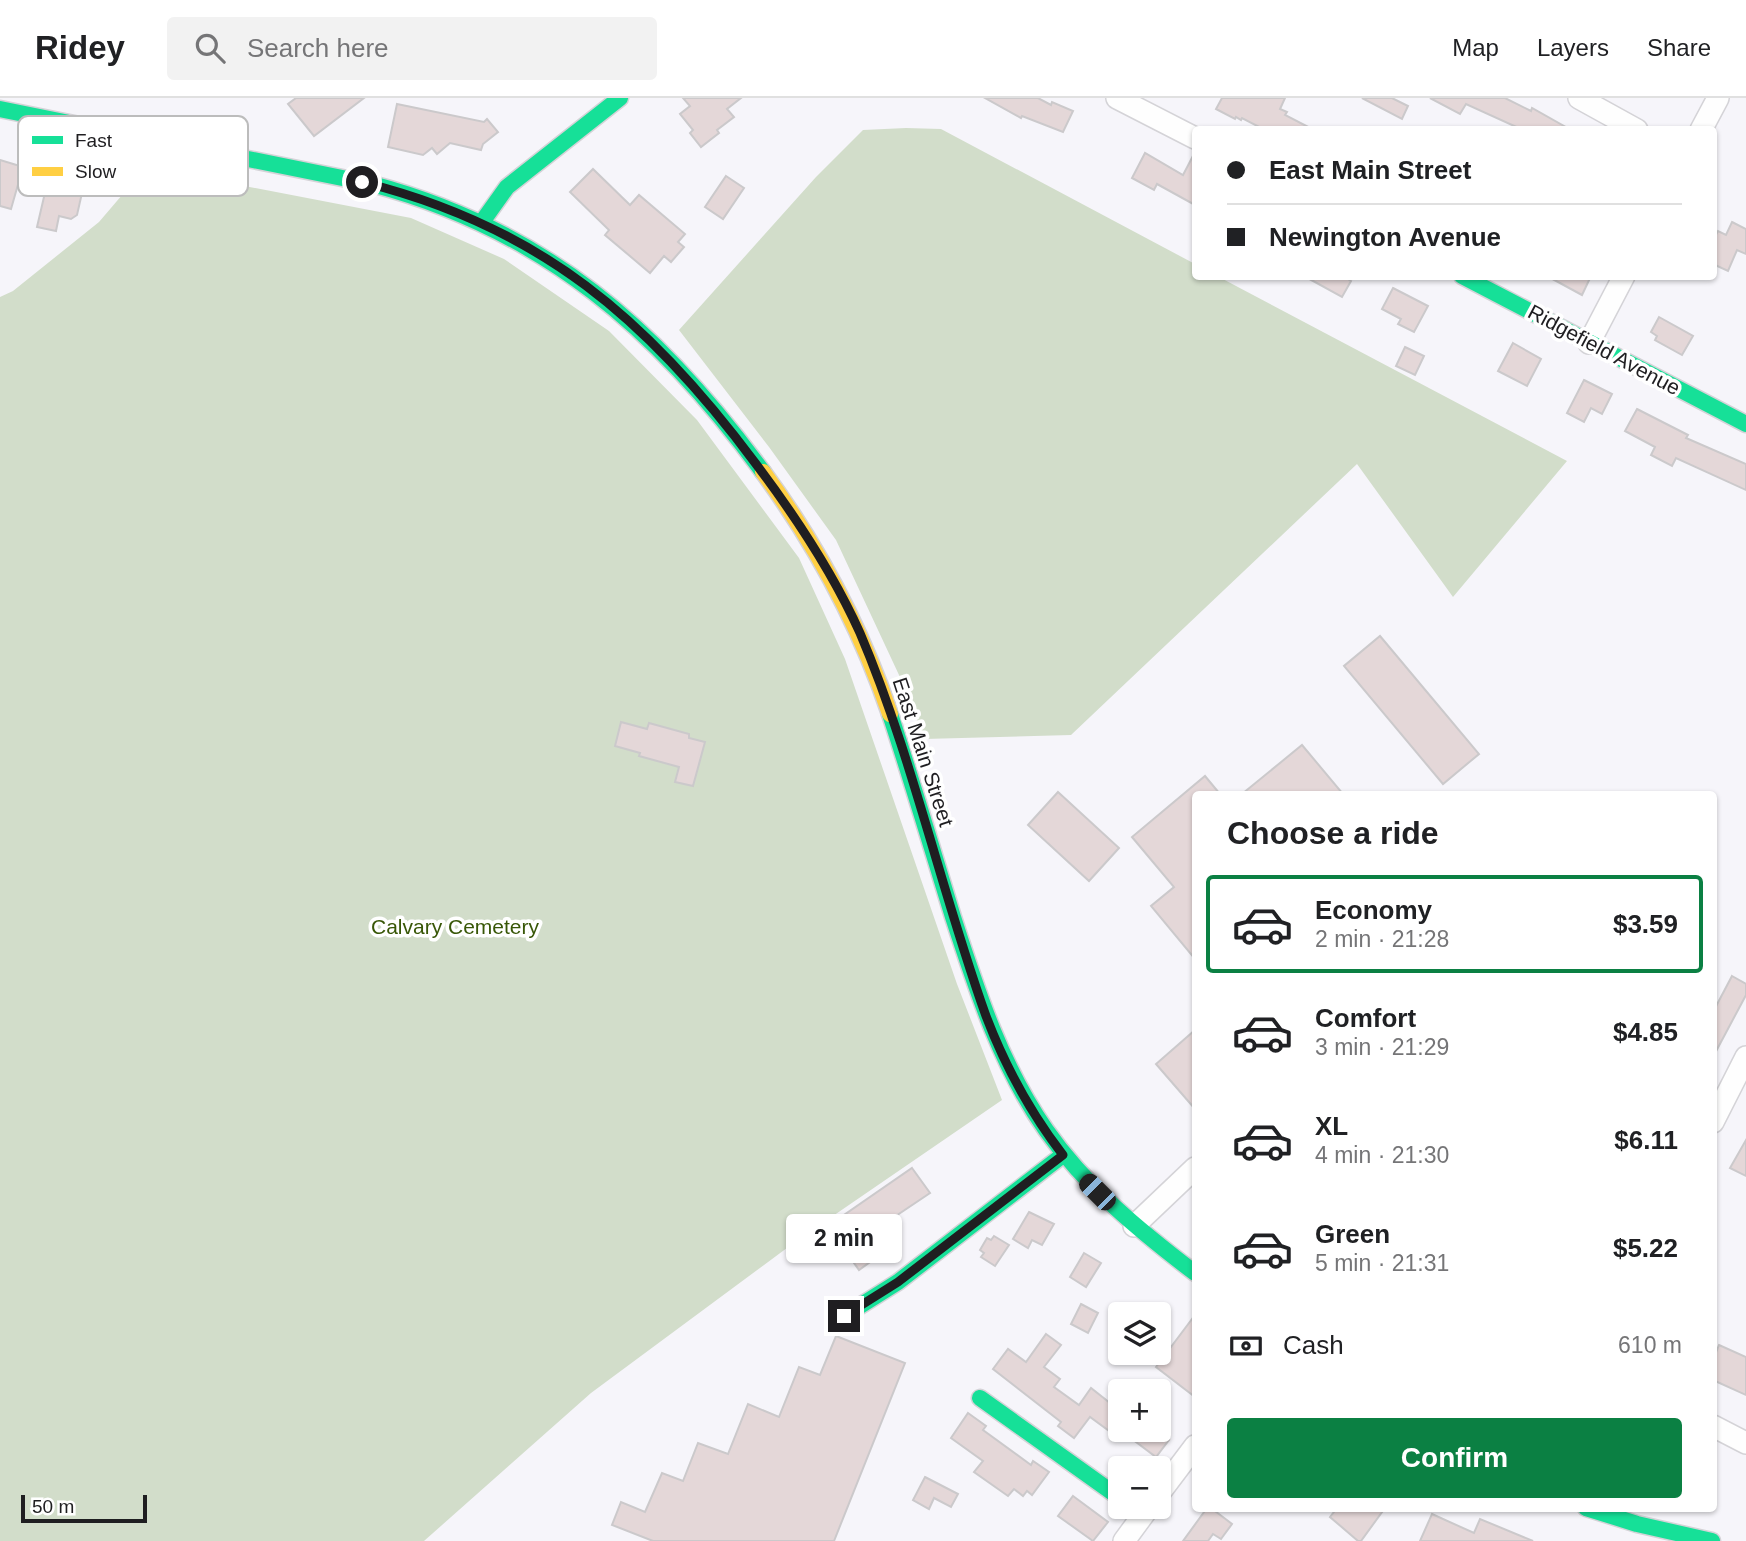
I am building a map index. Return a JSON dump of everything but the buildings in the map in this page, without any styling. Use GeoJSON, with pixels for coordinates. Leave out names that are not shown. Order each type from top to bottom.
{"type":"FeatureCollection","features":[{"type":"Feature","properties":{"kind":"main road"},"geometry":{"type":"LineString","coordinates":[[482,222],[507,187],[620,98]]}},
{"type":"Feature","properties":{"kind":"main road","name":"East Main Street"},"geometry":{"type":"LineString","coordinates":[[0,109],[35,116]]}},
{"type":"Feature","properties":{"kind":"main road","name":"East Main Street"},"geometry":{"type":"LineString","coordinates":[[248,159],[362,182],[422,198],[482,222],[532,250],[615,308],[651,339],[690,381],[734,435],[811,543],[851,615],[871,661],[977,991],[995,1039],[1024,1098],[1063,1155],[1100,1196],[1192,1271]]}},
{"type":"Feature","properties":{"kind":"main road","name":"Ridgefield Avenue"},"geometry":{"type":"LineString","coordinates":[[1470,280],[1746,424]]}},
{"type":"Feature","properties":{"kind":"main road"},"geometry":{"type":"LineString","coordinates":[[844,1316],[898,1282],[1063,1155]]}},
{"type":"Feature","properties":{"kind":"main road"},"geometry":{"type":"LineString","coordinates":[[980,1398],[1108,1489]]}},
{"type":"Feature","properties":{"kind":"main road"},"geometry":{"type":"LineString","coordinates":[[1599,1512],[1637,1524],[1712,1541]]}},
{"type":"Feature","properties":{"kind":"street"},"geometry":{"type":"LineString","coordinates":[[1117,98],[1154,106],[1192,136]]}},
{"type":"Feature","properties":{"kind":"street"},"geometry":{"type":"LineString","coordinates":[[1579,98],[1630,126]]}},
{"type":"Feature","properties":{"kind":"street"},"geometry":{"type":"LineString","coordinates":[[1703,126],[1718,98]]}},
{"type":"Feature","properties":{"kind":"street"},"geometry":{"type":"LineString","coordinates":[[1589,343],[1622,280]]}},
{"type":"Feature","properties":{"kind":"street"},"geometry":{"type":"LineString","coordinates":[[1717,1114],[1746,1057]]}},
{"type":"Feature","properties":{"kind":"street"},"geometry":{"type":"LineString","coordinates":[[1134,1226],[1192,1171]]}},
{"type":"Feature","properties":{"kind":"street"},"geometry":{"type":"LineString","coordinates":[[1717,1428],[1746,1443]]}},
{"type":"Feature","properties":{"kind":"street"},"geometry":{"type":"LineString","coordinates":[[1171,1477],[1192,1450]]}},
{"type":"Feature","properties":{"kind":"street"},"geometry":{"type":"LineString","coordinates":[[1124,1541],[1136,1519]]}},
{"type":"Feature","properties":{"kind":"green space"},"geometry":{"type":"Polygon","coordinates":[[[941,129],[1192,262],[1192,280],[1225,280],[1567,461],[1453,597],[1357,464],[1071,735],[924,739],[906,690],[836,540],[679,330],[816,177],[863,130],[941,129]]]}},
{"type":"Feature","properties":{"kind":"green space","name":"Calvary Cemetery"},"geometry":{"type":"Polygon","coordinates":[[[248,187],[411,218],[504,259],[609,331],[697,420],[799,558],[845,659],[957,984],[1002,1100],[795,1242],[591,1393],[424,1541],[0,1541],[0,297],[13,291],[99,222],[121,196],[248,196],[248,187]]]}},
{"type":"Feature","properties":{"kind":"traffic: fast"},"geometry":{"type":"LineString","coordinates":[[482,222],[507,187],[620,98]]}},
{"type":"Feature","properties":{"kind":"traffic: fast"},"geometry":{"type":"LineString","coordinates":[[0,109],[35,116]]}},
{"type":"Feature","properties":{"kind":"traffic: fast"},"geometry":{"type":"LineString","coordinates":[[248,159],[372,184],[434,204],[491,228],[544,258],[593,292],[639,331],[682,374],[763,472]]}},
{"type":"Feature","properties":{"kind":"traffic: fast"},"geometry":{"type":"LineString","coordinates":[[1470,280],[1746,424]]}},
{"type":"Feature","properties":{"kind":"traffic: fast"},"geometry":{"type":"LineString","coordinates":[[890,714],[971,972],[1003,1054],[1030,1106],[1062,1151],[1096,1189],[1192,1271]]}},
{"type":"Feature","properties":{"kind":"traffic: fast"},"geometry":{"type":"LineString","coordinates":[[844,1316],[898,1282],[1063,1155]]}},
{"type":"Feature","properties":{"kind":"traffic: fast"},"geometry":{"type":"LineString","coordinates":[[980,1398],[1108,1489]]}},
{"type":"Feature","properties":{"kind":"traffic: fast"},"geometry":{"type":"LineString","coordinates":[[1599,1512],[1637,1524],[1712,1541]]}},
{"type":"Feature","properties":{"kind":"traffic: slow"},"geometry":{"type":"LineString","coordinates":[[763,472],[802,529],[836,588],[865,650],[890,714]]}},
{"type":"Feature","properties":{"kind":"route"},"geometry":{"type":"LineString","coordinates":[[362,182],[422,198],[490,226],[591,289],[638,327],[690,381],[765,475],[817,553],[860,634],[891,719],[986,1016],[1002,1056],[1024,1098],[1063,1155],[898,1282],[844,1316]]}}]}
